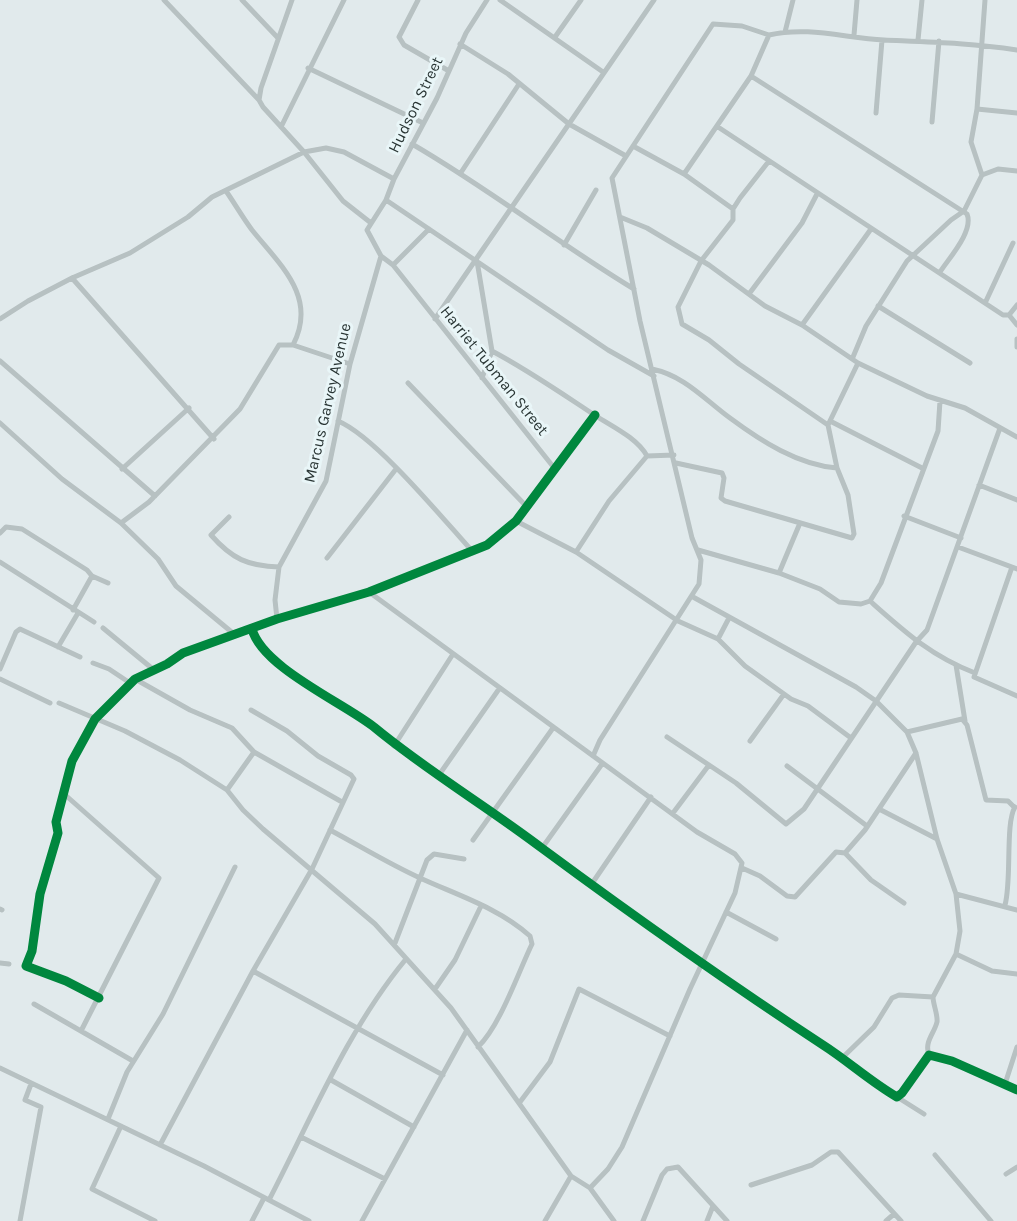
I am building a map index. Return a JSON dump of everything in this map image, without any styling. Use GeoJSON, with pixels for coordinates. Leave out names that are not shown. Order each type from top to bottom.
{"type":"FeatureCollection","features":[{"type":"Feature","properties":{"kind":"street"},"geometry":{"type":"LineString","coordinates":[[164,0],[234,77],[259,100],[343,201],[371,223],[367,230],[381,256]]}},
{"type":"Feature","properties":{"kind":"street"},"geometry":{"type":"LineString","coordinates":[[242,0],[278,39]]}},
{"type":"Feature","properties":{"kind":"street"},"geometry":{"type":"LineString","coordinates":[[259,100],[292,0]]}},
{"type":"Feature","properties":{"kind":"street"},"geometry":{"type":"LineString","coordinates":[[281,127],[308,68],[345,0]]}},
{"type":"Feature","properties":{"kind":"street"},"geometry":{"type":"LineString","coordinates":[[418,0],[399,37],[404,45],[449,71]]}},
{"type":"Feature","properties":{"kind":"street","name":"Hudson Street"},"geometry":{"type":"LineString","coordinates":[[371,223],[386,200],[394,179],[460,45],[487,0]]}},
{"type":"Feature","properties":{"kind":"street"},"geometry":{"type":"LineString","coordinates":[[500,0],[603,72]]}},
{"type":"Feature","properties":{"kind":"street"},"geometry":{"type":"LineString","coordinates":[[555,38],[581,0]]}},
{"type":"Feature","properties":{"kind":"street"},"geometry":{"type":"LineString","coordinates":[[435,319],[654,0]]}},
{"type":"Feature","properties":{"kind":"street"},"geometry":{"type":"LineString","coordinates":[[785,32],[793,0]]}},
{"type":"Feature","properties":{"kind":"street"},"geometry":{"type":"LineString","coordinates":[[854,35],[857,0]]}},
{"type":"Feature","properties":{"kind":"street"},"geometry":{"type":"LineString","coordinates":[[918,40],[922,0]]}},
{"type":"Feature","properties":{"kind":"street"},"geometry":{"type":"LineString","coordinates":[[982,175],[971,142],[977,109],[985,0]]}},
{"type":"Feature","properties":{"kind":"street"},"geometry":{"type":"LineString","coordinates":[[593,756],[600,740],[693,597],[701,575],[698,550],[692,538],[634,289],[612,178],[713,24],[742,26],[769,35],[785,32],[854,35],[882,40],[939,41],[1017,50]]}},
{"type":"Feature","properties":{"kind":"street"},"geometry":{"type":"LineString","coordinates":[[684,174],[751,76],[769,35]]}},
{"type":"Feature","properties":{"kind":"street"},"geometry":{"type":"LineString","coordinates":[[876,113],[882,40]]}},
{"type":"Feature","properties":{"kind":"street"},"geometry":{"type":"LineString","coordinates":[[932,122],[939,41]]}},
{"type":"Feature","properties":{"kind":"street"},"geometry":{"type":"LineString","coordinates":[[460,45],[519,84],[569,124],[626,156]]}},
{"type":"Feature","properties":{"kind":"street"},"geometry":{"type":"LineString","coordinates":[[308,68],[423,123]]}},
{"type":"Feature","properties":{"kind":"street"},"geometry":{"type":"LineString","coordinates":[[751,76],[964,211],[969,219],[967,228],[940,272]]}},
{"type":"Feature","properties":{"kind":"street"},"geometry":{"type":"LineString","coordinates":[[460,174],[519,84]]}},
{"type":"Feature","properties":{"kind":"street"},"geometry":{"type":"LineString","coordinates":[[977,109],[1017,113]]}},
{"type":"Feature","properties":{"kind":"street"},"geometry":{"type":"LineString","coordinates":[[718,127],[817,194],[986,301],[1003,315],[1009,315]]}},
{"type":"Feature","properties":{"kind":"street"},"geometry":{"type":"LineString","coordinates":[[412,144],[634,289]]}},
{"type":"Feature","properties":{"kind":"street"},"geometry":{"type":"LineString","coordinates":[[633,146],[684,174],[733,209]]}},
{"type":"Feature","properties":{"kind":"street"},"geometry":{"type":"LineString","coordinates":[[0,319],[72,278],[130,253],[188,217],[213,196],[304,152],[326,148],[344,152],[394,179]]}},
{"type":"Feature","properties":{"kind":"street"},"geometry":{"type":"LineString","coordinates":[[769,161],[733,209],[733,220],[701,261],[678,307],[682,324],[709,340],[739,364],[829,423],[922,468]]}},
{"type":"Feature","properties":{"kind":"street"},"geometry":{"type":"LineString","coordinates":[[852,357],[866,326],[913,254],[964,211],[982,175],[998,169],[1017,171]]}},
{"type":"Feature","properties":{"kind":"street"},"geometry":{"type":"LineString","coordinates":[[564,245],[596,190]]}},
{"type":"Feature","properties":{"kind":"street"},"geometry":{"type":"LineString","coordinates":[[226,191],[251,229],[284,268],[301,297],[297,336],[293,345]]}},
{"type":"Feature","properties":{"kind":"street"},"geometry":{"type":"LineString","coordinates":[[749,294],[797,231],[817,194]]}},
{"type":"Feature","properties":{"kind":"street"},"geometry":{"type":"LineString","coordinates":[[386,200],[608,350],[654,376]]}},
{"type":"Feature","properties":{"kind":"street"},"geometry":{"type":"LineString","coordinates":[[620,217],[647,228],[701,261],[858,363],[940,401],[965,408],[1017,437]]}},
{"type":"Feature","properties":{"kind":"street"},"geometry":{"type":"LineString","coordinates":[[393,265],[429,229]]}},
{"type":"Feature","properties":{"kind":"street"},"geometry":{"type":"LineString","coordinates":[[802,325],[871,229]]}},
{"type":"Feature","properties":{"kind":"street"},"geometry":{"type":"LineString","coordinates":[[986,301],[1013,243]]}},
{"type":"Feature","properties":{"kind":"street","name":"Harriet Tubman Street"},"geometry":{"type":"LineString","coordinates":[[381,256],[393,265],[555,469]]}},
{"type":"Feature","properties":{"kind":"street","name":"Marcus Garvey Avenue"},"geometry":{"type":"LineString","coordinates":[[277,619],[275,600],[279,567],[326,482],[350,364],[381,256]]}},
{"type":"Feature","properties":{"kind":"street"},"geometry":{"type":"LineString","coordinates":[[477,261],[492,351],[482,378]]}},
{"type":"Feature","properties":{"kind":"street"},"geometry":{"type":"LineString","coordinates":[[72,278],[214,439]]}},
{"type":"Feature","properties":{"kind":"street"},"geometry":{"type":"LineString","coordinates":[[1009,315],[1017,305]]}},
{"type":"Feature","properties":{"kind":"street"},"geometry":{"type":"LineString","coordinates":[[878,306],[970,363]]}},
{"type":"Feature","properties":{"kind":"street"},"geometry":{"type":"LineString","coordinates":[[1009,315],[1017,325]]}},
{"type":"Feature","properties":{"kind":"street"},"geometry":{"type":"LineString","coordinates":[[1017,339],[1017,347]]}},
{"type":"Feature","properties":{"kind":"street"},"geometry":{"type":"LineString","coordinates":[[121,524],[155,496],[214,439],[240,409],[279,345],[293,345],[350,364]]}},
{"type":"Feature","properties":{"kind":"street"},"geometry":{"type":"LineString","coordinates":[[492,351],[528,370],[595,415],[643,448],[647,456]]}},
{"type":"Feature","properties":{"kind":"street"},"geometry":{"type":"LineString","coordinates":[[0,361],[155,496]]}},
{"type":"Feature","properties":{"kind":"street"},"geometry":{"type":"LineString","coordinates":[[676,463],[722,473],[724,478],[722,498],[725,501],[852,538],[854,534],[848,495],[837,468],[829,423],[858,363]]}},
{"type":"Feature","properties":{"kind":"street"},"geometry":{"type":"LineString","coordinates":[[652,369],[670,373],[688,384],[729,417],[792,457],[822,467],[837,468]]}},
{"type":"Feature","properties":{"kind":"street"},"geometry":{"type":"LineString","coordinates":[[408,383],[527,507]]}},
{"type":"Feature","properties":{"kind":"street"},"geometry":{"type":"LineString","coordinates":[[698,550],[778,573],[820,589],[839,602],[861,604],[870,601],[881,583],[922,468],[938,431],[940,401]]}},
{"type":"Feature","properties":{"kind":"street"},"geometry":{"type":"LineString","coordinates":[[123,469],[189,408]]}},
{"type":"Feature","properties":{"kind":"street"},"geometry":{"type":"LineString","coordinates":[[99,998],[66,981],[26,966],[32,951],[40,894],[58,833],[56,822],[63,792],[72,761],[95,719],[132,681],[183,653],[277,619],[369,592],[487,545],[516,521],[595,415]]}},
{"type":"Feature","properties":{"kind":"street"},"geometry":{"type":"LineString","coordinates":[[338,421],[352,427],[396,469],[473,552]]}},
{"type":"Feature","properties":{"kind":"street"},"geometry":{"type":"LineString","coordinates":[[0,423],[62,479],[121,524],[158,559],[176,586],[234,634]]}},
{"type":"Feature","properties":{"kind":"street"},"geometry":{"type":"LineString","coordinates":[[667,737],[736,783],[786,824],[804,809],[916,642],[927,630],[1000,428]]}},
{"type":"Feature","properties":{"kind":"street"},"geometry":{"type":"LineString","coordinates":[[576,552],[609,501],[647,456],[674,455]]}},
{"type":"Feature","properties":{"kind":"street"},"geometry":{"type":"LineString","coordinates":[[327,558],[396,469]]}},
{"type":"Feature","properties":{"kind":"street"},"geometry":{"type":"LineString","coordinates":[[979,485],[1017,500]]}},
{"type":"Feature","properties":{"kind":"street"},"geometry":{"type":"LineString","coordinates":[[904,516],[961,538]]}},
{"type":"Feature","properties":{"kind":"street"},"geometry":{"type":"LineString","coordinates":[[229,517],[211,536],[221,547],[254,566],[279,567]]}},
{"type":"Feature","properties":{"kind":"street"},"geometry":{"type":"LineString","coordinates":[[516,521],[576,552],[678,621],[718,639],[745,666],[784,694],[808,706],[851,738]]}},
{"type":"Feature","properties":{"kind":"street"},"geometry":{"type":"LineString","coordinates":[[778,573],[800,523]]}},
{"type":"Feature","properties":{"kind":"street"},"geometry":{"type":"LineString","coordinates":[[0,533],[6,527],[21,529],[87,570],[92,576],[108,583]]}},
{"type":"Feature","properties":{"kind":"street"},"geometry":{"type":"LineString","coordinates":[[958,547],[1015,568],[975,673],[975,680],[1017,696]]}},
{"type":"Feature","properties":{"kind":"street"},"geometry":{"type":"LineString","coordinates":[[0,562],[94,622]]}},
{"type":"Feature","properties":{"kind":"street"},"geometry":{"type":"LineString","coordinates":[[58,647],[92,576]]}},
{"type":"Feature","properties":{"kind":"street"},"geometry":{"type":"LineString","coordinates":[[369,592],[602,764],[674,813],[697,832],[735,854],[742,863],[726,912],[622,1147],[608,1169],[590,1188]]}},
{"type":"Feature","properties":{"kind":"street"},"geometry":{"type":"LineString","coordinates":[[693,597],[845,681],[876,701],[907,732],[916,753],[937,838],[956,894],[960,931],[956,954],[933,997],[937,1018],[929,1038],[927,1049],[929,1055]]}},
{"type":"Feature","properties":{"kind":"street"},"geometry":{"type":"LineString","coordinates":[[870,601],[916,642],[975,673]]}},
{"type":"Feature","properties":{"kind":"street"},"geometry":{"type":"LineString","coordinates":[[718,639],[729,618]]}},
{"type":"Feature","properties":{"kind":"street"},"geometry":{"type":"LineString","coordinates":[[104,628],[154,670]]}},
{"type":"Feature","properties":{"kind":"street"},"geometry":{"type":"LineString","coordinates":[[0,669],[16,632],[21,629],[80,657]]}},
{"type":"Feature","properties":{"kind":"street"},"geometry":{"type":"LineString","coordinates":[[252,629],[255,640],[273,659],[373,726],[394,746],[492,812],[702,965],[924,1114]]}},
{"type":"Feature","properties":{"kind":"street"},"geometry":{"type":"LineString","coordinates":[[394,746],[453,654]]}},
{"type":"Feature","properties":{"kind":"street"},"geometry":{"type":"LineString","coordinates":[[93,663],[232,728],[254,752],[342,802]]}},
{"type":"Feature","properties":{"kind":"street"},"geometry":{"type":"LineString","coordinates":[[956,665],[965,721],[986,800],[1008,801],[1016,806],[1010,819],[1010,885],[1005,905]]}},
{"type":"Feature","properties":{"kind":"street"},"geometry":{"type":"LineString","coordinates":[[0,679],[50,703]]}},
{"type":"Feature","properties":{"kind":"street"},"geometry":{"type":"LineString","coordinates":[[439,775],[499,689]]}},
{"type":"Feature","properties":{"kind":"street"},"geometry":{"type":"LineString","coordinates":[[750,741],[784,694]]}},
{"type":"Feature","properties":{"kind":"street"},"geometry":{"type":"LineString","coordinates":[[59,703],[125,731],[180,760],[227,790],[263,829],[312,869],[394,943],[435,989],[467,1030],[571,1176],[590,1188],[614,1221]]}},
{"type":"Feature","properties":{"kind":"street"},"geometry":{"type":"LineString","coordinates":[[160,1145],[253,971],[312,869],[354,780],[351,775],[318,756],[287,731],[251,710]]}},
{"type":"Feature","properties":{"kind":"street"},"geometry":{"type":"LineString","coordinates":[[907,732],[953,720],[965,721]]}},
{"type":"Feature","properties":{"kind":"street"},"geometry":{"type":"LineString","coordinates":[[473,840],[553,728]]}},
{"type":"Feature","properties":{"kind":"street"},"geometry":{"type":"LineString","coordinates":[[227,790],[254,752]]}},
{"type":"Feature","properties":{"kind":"street"},"geometry":{"type":"LineString","coordinates":[[845,853],[867,826],[916,753]]}},
{"type":"Feature","properties":{"kind":"street"},"geometry":{"type":"LineString","coordinates":[[542,848],[602,764]]}},
{"type":"Feature","properties":{"kind":"street"},"geometry":{"type":"LineString","coordinates":[[674,813],[709,765]]}},
{"type":"Feature","properties":{"kind":"street"},"geometry":{"type":"LineString","coordinates":[[787,766],[867,826]]}},
{"type":"Feature","properties":{"kind":"street"},"geometry":{"type":"LineString","coordinates":[[63,792],[159,878],[81,1031]]}},
{"type":"Feature","properties":{"kind":"street"},"geometry":{"type":"LineString","coordinates":[[591,885],[651,797]]}},
{"type":"Feature","properties":{"kind":"street"},"geometry":{"type":"LineString","coordinates":[[879,809],[937,838]]}},
{"type":"Feature","properties":{"kind":"street"},"geometry":{"type":"LineString","coordinates":[[330,830],[420,878],[454,891],[530,936],[531,944],[488,1038],[478,1047]]}},
{"type":"Feature","properties":{"kind":"street"},"geometry":{"type":"LineString","coordinates":[[742,868],[760,876],[787,896],[795,897],[831,855],[836,852],[845,853],[871,880],[904,903]]}},
{"type":"Feature","properties":{"kind":"street"},"geometry":{"type":"LineString","coordinates":[[394,943],[427,860],[434,854],[464,859]]}},
{"type":"Feature","properties":{"kind":"street"},"geometry":{"type":"LineString","coordinates":[[108,1119],[133,1061],[163,1014],[235,867]]}},
{"type":"Feature","properties":{"kind":"street"},"geometry":{"type":"LineString","coordinates":[[956,894],[1017,910]]}},
{"type":"Feature","properties":{"kind":"street"},"geometry":{"type":"LineString","coordinates":[[435,989],[455,960],[481,906]]}},
{"type":"Feature","properties":{"kind":"street"},"geometry":{"type":"LineString","coordinates":[[726,912],[776,939]]}},
{"type":"Feature","properties":{"kind":"street"},"geometry":{"type":"LineString","coordinates":[[956,954],[992,971],[1017,974]]}},
{"type":"Feature","properties":{"kind":"street"},"geometry":{"type":"LineString","coordinates":[[252,1221],[302,1137],[359,1029],[385,985],[406,959]]}},
{"type":"Feature","properties":{"kind":"street"},"geometry":{"type":"LineString","coordinates":[[0,963],[9,964]]}},
{"type":"Feature","properties":{"kind":"street"},"geometry":{"type":"LineString","coordinates":[[253,971],[443,1075]]}},
{"type":"Feature","properties":{"kind":"street"},"geometry":{"type":"LineString","coordinates":[[520,1102],[550,1062],[579,989],[670,1035]]}},
{"type":"Feature","properties":{"kind":"street"},"geometry":{"type":"LineString","coordinates":[[842,1058],[874,1027],[892,998],[899,995],[933,997]]}},
{"type":"Feature","properties":{"kind":"street"},"geometry":{"type":"LineString","coordinates":[[34,1004],[133,1061]]}},
{"type":"Feature","properties":{"kind":"street"},"geometry":{"type":"LineString","coordinates":[[362,1221],[467,1030]]}},
{"type":"Feature","properties":{"kind":"street"},"geometry":{"type":"LineString","coordinates":[[1005,1084],[1017,1047]]}},
{"type":"Feature","properties":{"kind":"street"},"geometry":{"type":"LineString","coordinates":[[929,1055],[952,1061],[1017,1090]]}},
{"type":"Feature","properties":{"kind":"street"},"geometry":{"type":"LineString","coordinates":[[897,1097],[929,1055]]}},
{"type":"Feature","properties":{"kind":"street"},"geometry":{"type":"LineString","coordinates":[[0,1068],[108,1119],[309,1221]]}},
{"type":"Feature","properties":{"kind":"street"},"geometry":{"type":"LineString","coordinates":[[331,1080],[414,1127]]}},
{"type":"Feature","properties":{"kind":"street"},"geometry":{"type":"LineString","coordinates":[[20,1221],[41,1107],[25,1100],[31,1084]]}},
{"type":"Feature","properties":{"kind":"street"},"geometry":{"type":"LineString","coordinates":[[121,1126],[92,1190],[155,1221]]}},
{"type":"Feature","properties":{"kind":"street"},"geometry":{"type":"LineString","coordinates":[[302,1137],[385,1179]]}},
{"type":"Feature","properties":{"kind":"street"},"geometry":{"type":"LineString","coordinates":[[751,1185],[812,1165],[831,1152],[838,1152],[900,1221]]}},
{"type":"Feature","properties":{"kind":"street"},"geometry":{"type":"LineString","coordinates":[[935,1155],[991,1221]]}},
{"type":"Feature","properties":{"kind":"street"},"geometry":{"type":"LineString","coordinates":[[643,1221],[662,1175],[672,1167],[678,1167],[727,1221]]}},
{"type":"Feature","properties":{"kind":"street"},"geometry":{"type":"LineString","coordinates":[[1006,1174],[1017,1167]]}},
{"type":"Feature","properties":{"kind":"street"},"geometry":{"type":"LineString","coordinates":[[545,1221],[571,1176]]}},
{"type":"Feature","properties":{"kind":"street"},"geometry":{"type":"LineString","coordinates":[[707,1221],[713,1206]]}},
{"type":"Feature","properties":{"kind":"street"},"geometry":{"type":"LineString","coordinates":[[886,1221],[894,1214]]}},
{"type":"Feature","properties":{"kind":"cycle path"},"geometry":{"type":"LineString","coordinates":[[99,998],[66,981],[26,966],[32,951],[40,894],[58,833],[56,822],[72,761],[95,719],[135,679],[167,664],[183,653],[277,619],[369,592],[487,545],[516,521],[595,415]]}},
{"type":"Feature","properties":{"kind":"cycle path"},"geometry":{"type":"LineString","coordinates":[[252,629],[259,643],[287,670],[360,717],[415,759],[647,924],[897,1097],[929,1055],[952,1061],[1017,1090]]}}]}
